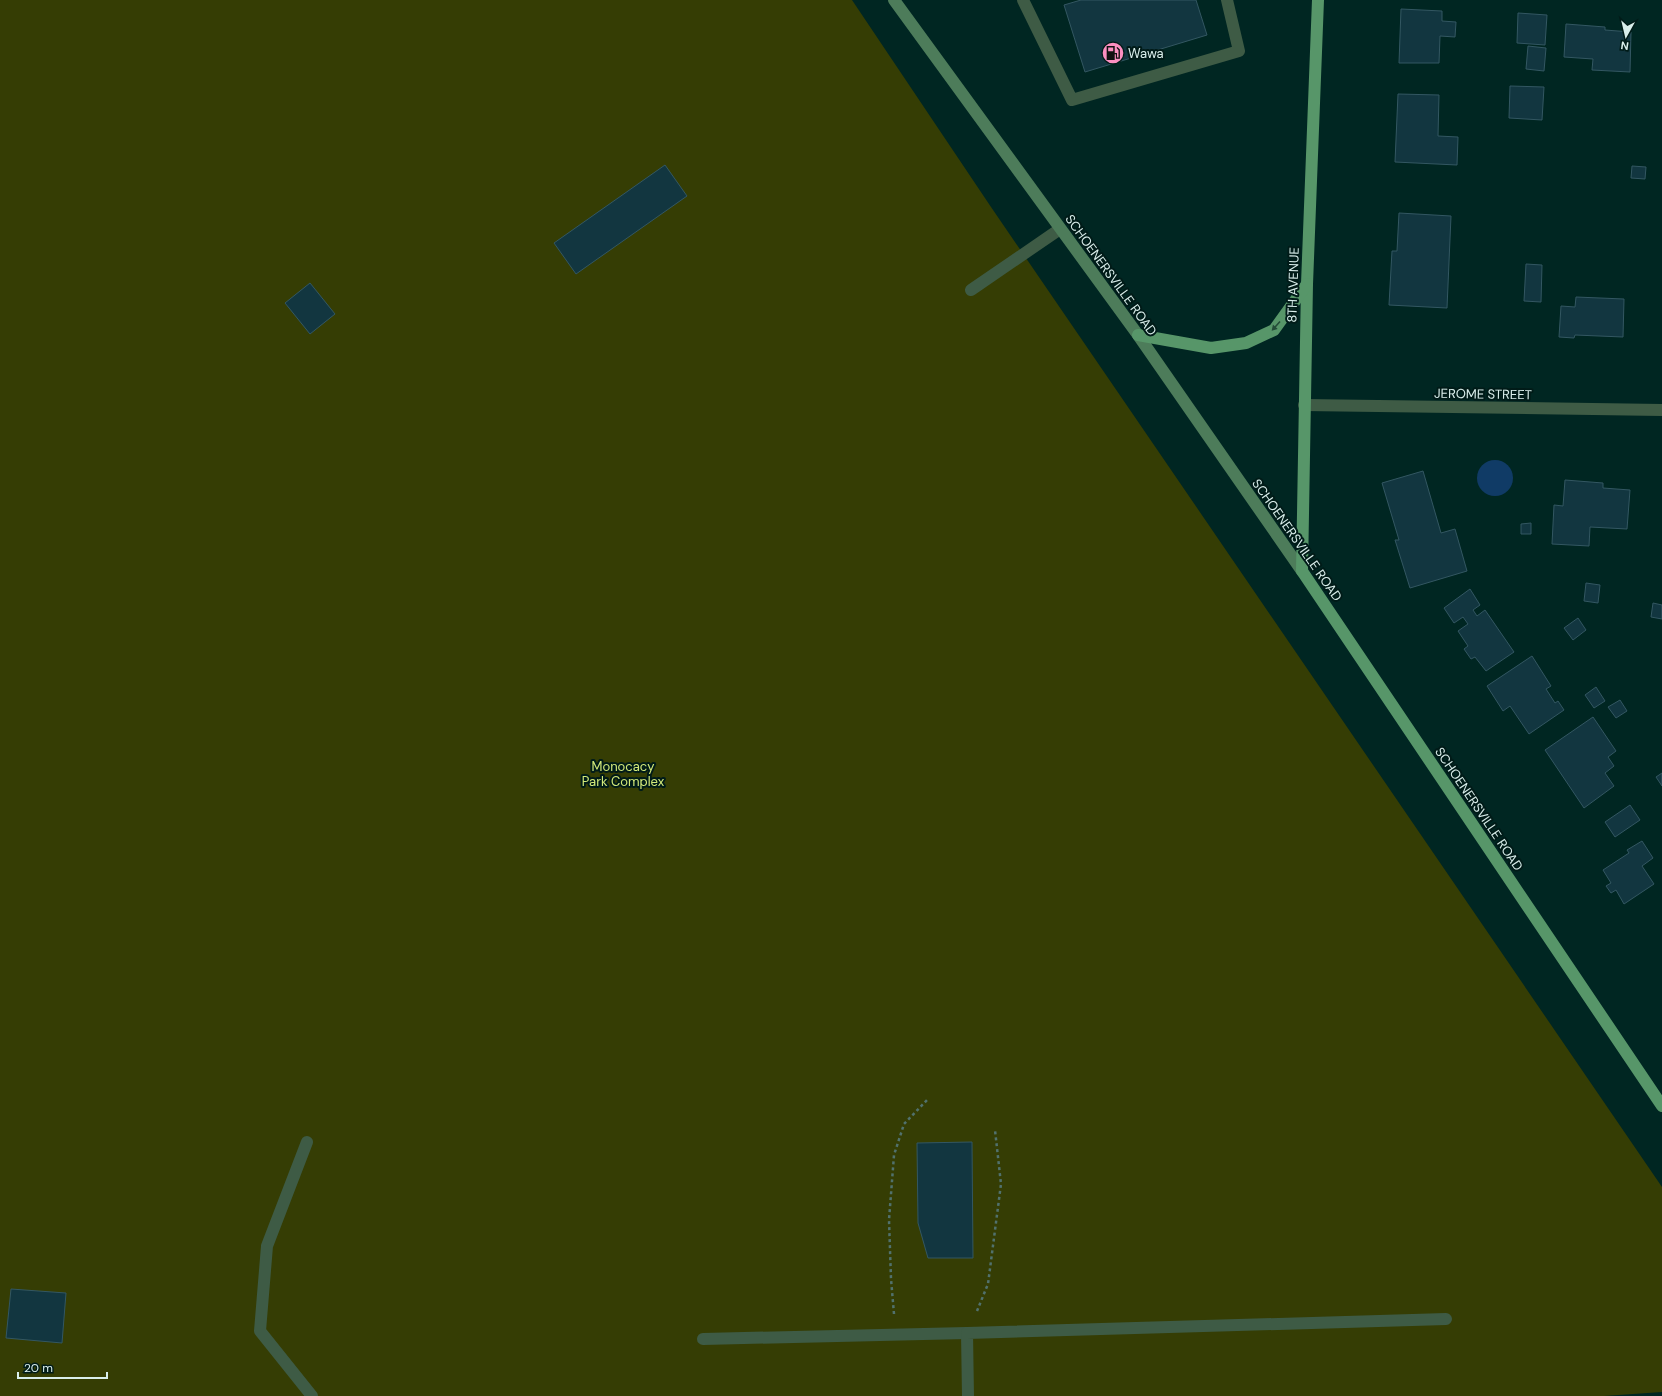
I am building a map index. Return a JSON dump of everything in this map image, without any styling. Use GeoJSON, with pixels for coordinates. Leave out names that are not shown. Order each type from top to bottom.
{"type":"FeatureCollection","features":[{"type":"Feature","properties":{"kind":"main road","name":"SCHOENERSVILLE ROAD"},"geometry":{"type":"LineString","coordinates":[[894,0],[1138,335],[1302,570],[1662,1106]]}},
{"type":"Feature","properties":{"kind":"main road","name":"8TH AVENUE"},"geometry":{"type":"LineString","coordinates":[[1302,570],[1307,284],[1318,0]]}},
{"type":"Feature","properties":{"kind":"main road"},"geometry":{"type":"LineString","coordinates":[[1138,335],[1211,348],[1246,343],[1274,330],[1307,284]]}},
{"type":"Feature","properties":{"kind":"street"},"geometry":{"type":"LineString","coordinates":[[1023,0],[1072,100],[1240,51],[1227,0]]}},
{"type":"Feature","properties":{"kind":"street"},"geometry":{"type":"LineString","coordinates":[[970,290],[1060,229]]}},
{"type":"Feature","properties":{"kind":"street","name":"JEROME STREET"},"geometry":{"type":"LineString","coordinates":[[1304,405],[1662,410]]}},
{"type":"Feature","properties":{"kind":"street"},"geometry":{"type":"LineString","coordinates":[[307,1142],[267,1246],[260,1331],[312,1396]]}},
{"type":"Feature","properties":{"kind":"street"},"geometry":{"type":"LineString","coordinates":[[703,1339],[1446,1319]]}},
{"type":"Feature","properties":{"kind":"street"},"geometry":{"type":"LineString","coordinates":[[967,1333],[968,1396]]}},
{"type":"Feature","properties":{"kind":"path"},"geometry":{"type":"LineString","coordinates":[[897,1334],[890,1279],[889,1220],[894,1155],[904,1124],[928,1098]]}},
{"type":"Feature","properties":{"kind":"path"},"geometry":{"type":"LineString","coordinates":[[967,1333],[988,1284],[995,1237],[1001,1184],[995,1130]]}},
{"type":"Feature","properties":{"kind":"green space","name":"Monocacy Park Complex"},"geometry":{"type":"Polygon","coordinates":[[[0,0],[852,0],[991,207],[1662,1187],[1662,1392],[1604,1396],[0,1396],[0,0]]]}},
{"type":"Feature","properties":{"kind":"water"},"geometry":{"type":"Polygon","coordinates":[[[1495,460],[1508,465],[1513,478],[1508,491],[1495,496],[1482,491],[1477,478],[1482,465],[1495,460]]]}},
{"type":"Feature","properties":{"kind":"building","name":"Wawa"},"geometry":{"type":"Polygon","coordinates":[[[1081,0],[1196,0],[1207,35],[1085,72],[1064,5],[1081,0]]]}},
{"type":"Feature","properties":{"kind":"building"},"geometry":{"type":"Polygon","coordinates":[[[1401,9],[1442,11],[1442,21],[1456,22],[1455,37],[1440,36],[1439,63],[1399,63],[1401,9]]]}},
{"type":"Feature","properties":{"kind":"building"},"geometry":{"type":"Polygon","coordinates":[[[1518,13],[1547,15],[1545,45],[1517,43],[1518,13]]]}},
{"type":"Feature","properties":{"kind":"building"},"geometry":{"type":"Polygon","coordinates":[[[1566,24],[1605,27],[1605,30],[1631,32],[1630,72],[1592,70],[1593,59],[1564,57],[1566,24]]]}},
{"type":"Feature","properties":{"kind":"building"},"geometry":{"type":"Polygon","coordinates":[[[1528,46],[1546,48],[1544,71],[1526,69],[1528,46]]]}},
{"type":"Feature","properties":{"kind":"building"},"geometry":{"type":"Polygon","coordinates":[[[1510,86],[1544,87],[1542,120],[1509,118],[1510,86]]]}},
{"type":"Feature","properties":{"kind":"building"},"geometry":{"type":"Polygon","coordinates":[[[1398,94],[1439,95],[1438,136],[1458,137],[1457,165],[1395,162],[1398,94]]]}},
{"type":"Feature","properties":{"kind":"building"},"geometry":{"type":"Polygon","coordinates":[[[665,165],[687,196],[576,274],[554,243],[665,165]]]}},
{"type":"Feature","properties":{"kind":"building"},"geometry":{"type":"Polygon","coordinates":[[[1632,166],[1646,167],[1645,179],[1631,178],[1632,166]]]}},
{"type":"Feature","properties":{"kind":"building"},"geometry":{"type":"Polygon","coordinates":[[[1399,213],[1451,216],[1447,308],[1389,305],[1392,251],[1397,251],[1399,213]]]}},
{"type":"Feature","properties":{"kind":"building"},"geometry":{"type":"Polygon","coordinates":[[[1526,264],[1542,265],[1541,302],[1524,301],[1526,264]]]}},
{"type":"Feature","properties":{"kind":"building"},"geometry":{"type":"Polygon","coordinates":[[[310,283],[335,314],[310,334],[285,303],[310,283]]]}},
{"type":"Feature","properties":{"kind":"building"},"geometry":{"type":"Polygon","coordinates":[[[1576,297],[1624,299],[1623,337],[1575,335],[1574,338],[1559,337],[1561,306],[1575,307],[1576,297]]]}},
{"type":"Feature","properties":{"kind":"building"},"geometry":{"type":"Polygon","coordinates":[[[1423,471],[1441,533],[1455,529],[1467,571],[1410,588],[1395,540],[1399,540],[1382,483],[1423,471]]]}},
{"type":"Feature","properties":{"kind":"building"},"geometry":{"type":"Polygon","coordinates":[[[1565,480],[1603,483],[1603,488],[1630,490],[1627,529],[1590,527],[1589,546],[1552,544],[1554,505],[1563,506],[1565,480]]]}},
{"type":"Feature","properties":{"kind":"building"},"geometry":{"type":"Polygon","coordinates":[[[1531,523],[1531,534],[1521,534],[1521,524],[1531,523]]]}},
{"type":"Feature","properties":{"kind":"building"},"geometry":{"type":"Polygon","coordinates":[[[1586,583],[1600,585],[1598,603],[1584,601],[1586,583]]]}},
{"type":"Feature","properties":{"kind":"building"},"geometry":{"type":"Polygon","coordinates":[[[1470,589],[1480,605],[1473,610],[1477,616],[1485,610],[1514,652],[1486,671],[1475,657],[1471,659],[1464,649],[1468,646],[1458,631],[1468,624],[1463,617],[1454,623],[1444,608],[1470,589]]]}},
{"type":"Feature","properties":{"kind":"building"},"geometry":{"type":"Polygon","coordinates":[[[1653,603],[1662,605],[1662,619],[1651,617],[1653,603]]]}},
{"type":"Feature","properties":{"kind":"building"},"geometry":{"type":"Polygon","coordinates":[[[1578,618],[1586,630],[1573,640],[1564,628],[1578,618]]]}},
{"type":"Feature","properties":{"kind":"building"},"geometry":{"type":"Polygon","coordinates":[[[1532,656],[1551,686],[1546,689],[1555,703],[1558,701],[1564,710],[1529,734],[1510,706],[1503,711],[1487,686],[1532,656]]]}},
{"type":"Feature","properties":{"kind":"building"},"geometry":{"type":"Polygon","coordinates":[[[1596,687],[1605,701],[1594,708],[1585,695],[1596,687]]]}},
{"type":"Feature","properties":{"kind":"building"},"geometry":{"type":"Polygon","coordinates":[[[1620,700],[1627,711],[1616,718],[1608,707],[1620,700]]]}},
{"type":"Feature","properties":{"kind":"building"},"geometry":{"type":"Polygon","coordinates":[[[1593,717],[1616,751],[1608,757],[1614,766],[1605,773],[1614,786],[1584,808],[1545,750],[1593,717]]]}},
{"type":"Feature","properties":{"kind":"building"},"geometry":{"type":"Polygon","coordinates":[[[1662,773],[1662,786],[1656,777],[1662,773]]]}},
{"type":"Feature","properties":{"kind":"building"},"geometry":{"type":"Polygon","coordinates":[[[1630,805],[1640,820],[1615,837],[1605,822],[1630,805]]]}},
{"type":"Feature","properties":{"kind":"building"},"geometry":{"type":"Polygon","coordinates":[[[1642,841],[1653,858],[1642,866],[1654,884],[1624,904],[1616,890],[1611,893],[1606,886],[1611,883],[1603,870],[1629,853],[1627,850],[1642,841]]]}},
{"type":"Feature","properties":{"kind":"building"},"geometry":{"type":"Polygon","coordinates":[[[972,1142],[973,1258],[928,1258],[918,1223],[917,1143],[972,1142]]]}},
{"type":"Feature","properties":{"kind":"building"},"geometry":{"type":"Polygon","coordinates":[[[11,1289],[66,1293],[62,1343],[6,1338],[11,1289]]]}},
{"type":"Feature","properties":{"kind":"place","name":"Wawa"},"geometry":{"type":"Point","coordinates":[1113,53]}}]}
